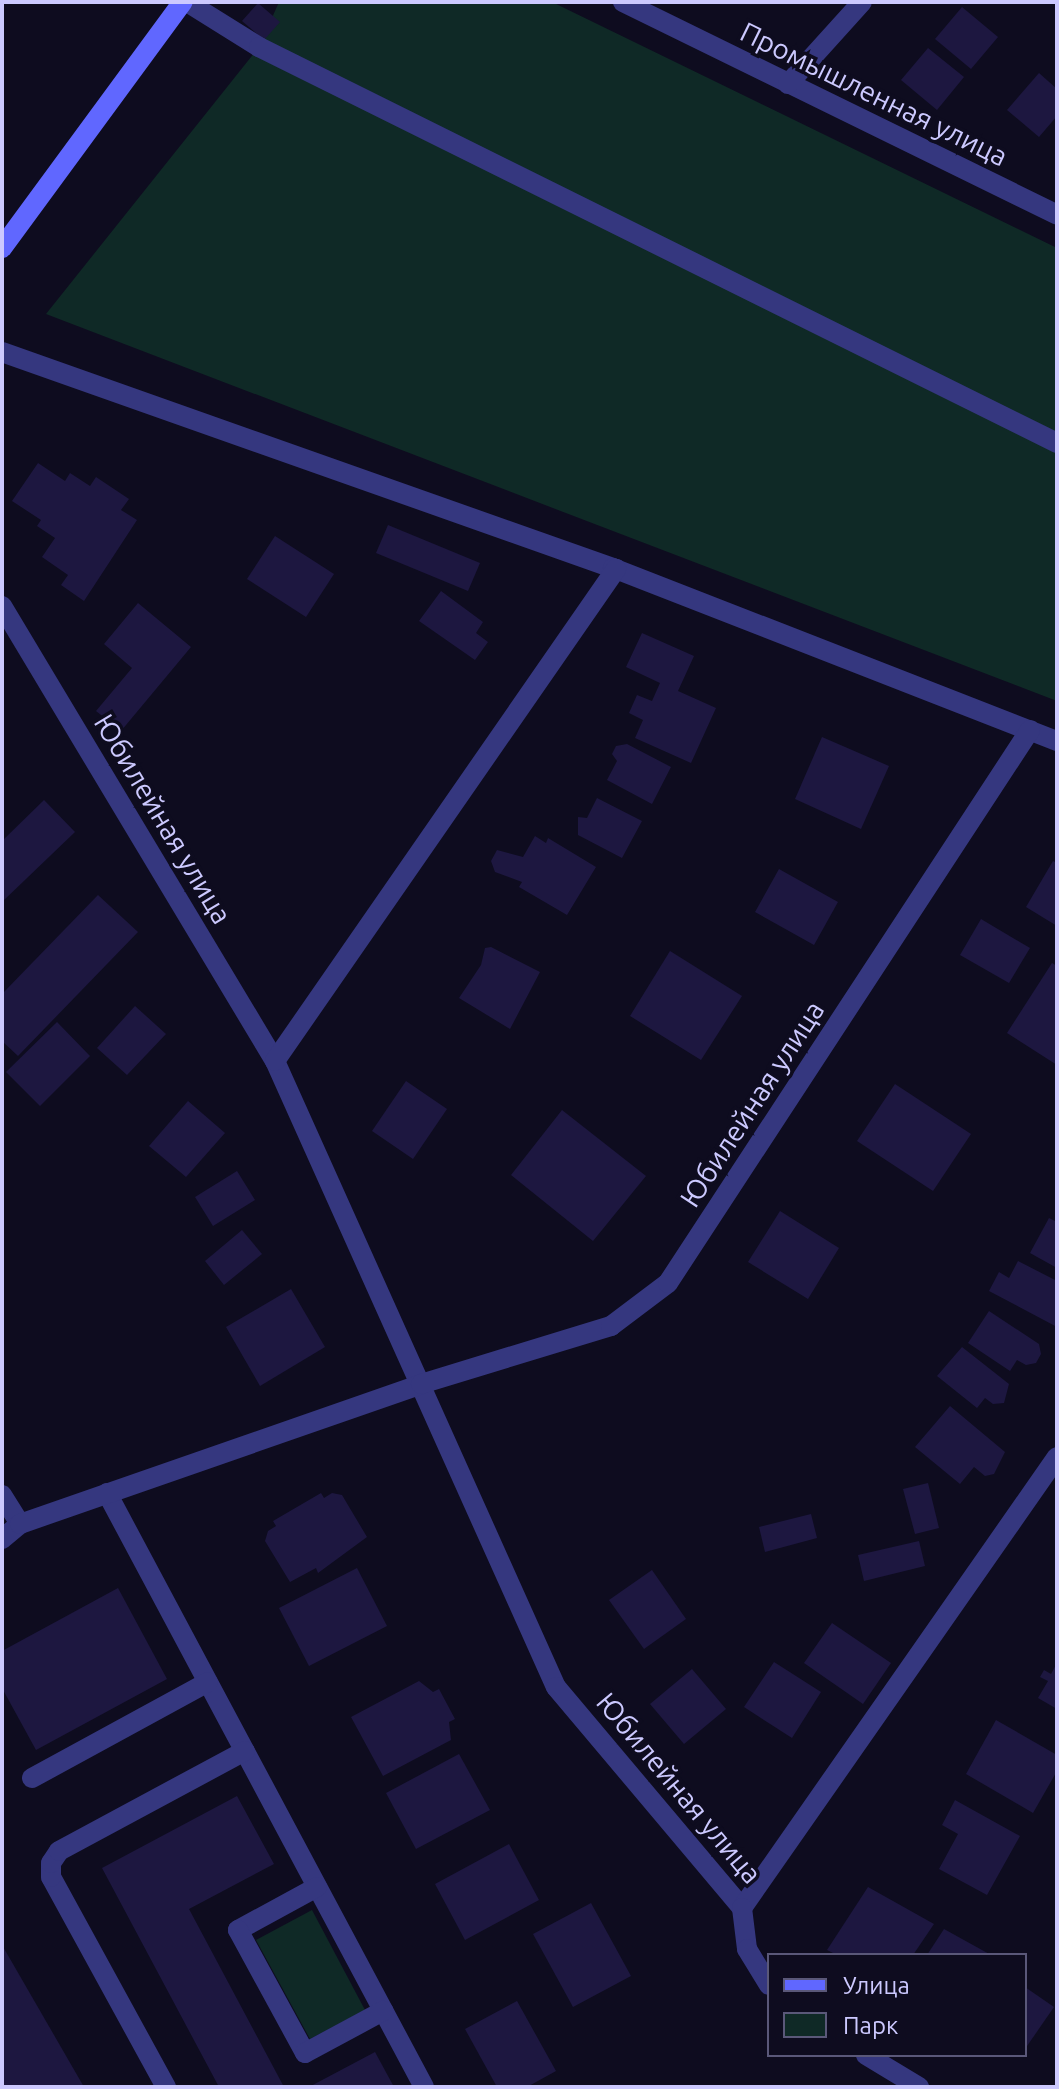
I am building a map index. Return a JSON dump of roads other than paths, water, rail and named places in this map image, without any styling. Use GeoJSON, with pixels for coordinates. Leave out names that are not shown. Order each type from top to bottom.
{"type":"FeatureCollection","features":[{"type":"Feature","properties":{"kind":"street"},"geometry":{"type":"LineString","coordinates":[[2,248],[185,2],[259,47],[1057,443]]}},
{"type":"Feature","properties":{"kind":"street","name":"Промышленная улица"},"geometry":{"type":"LineString","coordinates":[[623,2],[1057,215]]}},
{"type":"Feature","properties":{"kind":"street"},"geometry":{"type":"LineString","coordinates":[[788,84],[862,2]]}},
{"type":"Feature","properties":{"kind":"street"},"geometry":{"type":"LineString","coordinates":[[2,352],[616,569],[1057,741]]}},
{"type":"Feature","properties":{"kind":"street"},"geometry":{"type":"LineString","coordinates":[[275,1061],[616,569]]}},
{"type":"Feature","properties":{"kind":"street","name":"Юбилейная улица"},"geometry":{"type":"LineString","coordinates":[[2,606],[275,1061],[556,1687],[742,1908],[1057,1457]]}},
{"type":"Feature","properties":{"kind":"street","name":"Юбилейная улица"},"geometry":{"type":"LineString","coordinates":[[421,1384],[611,1326],[668,1283],[1030,730]]}},
{"type":"Feature","properties":{"kind":"street"},"geometry":{"type":"LineString","coordinates":[[2,1539],[20,1524],[421,1384]]}},
{"type":"Feature","properties":{"kind":"street"},"geometry":{"type":"LineString","coordinates":[[107,1493],[424,2087]]}},
{"type":"Feature","properties":{"kind":"street"},"geometry":{"type":"LineString","coordinates":[[2,1495],[20,1524]]}},
{"type":"Feature","properties":{"kind":"street"},"geometry":{"type":"LineString","coordinates":[[32,1778],[208,1682]]}},
{"type":"Feature","properties":{"kind":"street"},"geometry":{"type":"LineString","coordinates":[[166,2087],[51,1877],[51,1863],[59,1851],[245,1751]]}},
{"type":"Feature","properties":{"kind":"street"},"geometry":{"type":"LineString","coordinates":[[317,1887],[238,1930],[305,2053],[383,2011]]}},
{"type":"Feature","properties":{"kind":"street"},"geometry":{"type":"LineString","coordinates":[[742,1908],[747,1949],[767,1982]]}},
{"type":"Feature","properties":{"kind":"street"},"geometry":{"type":"LineString","coordinates":[[869,2057],[919,2087]]}}]}
